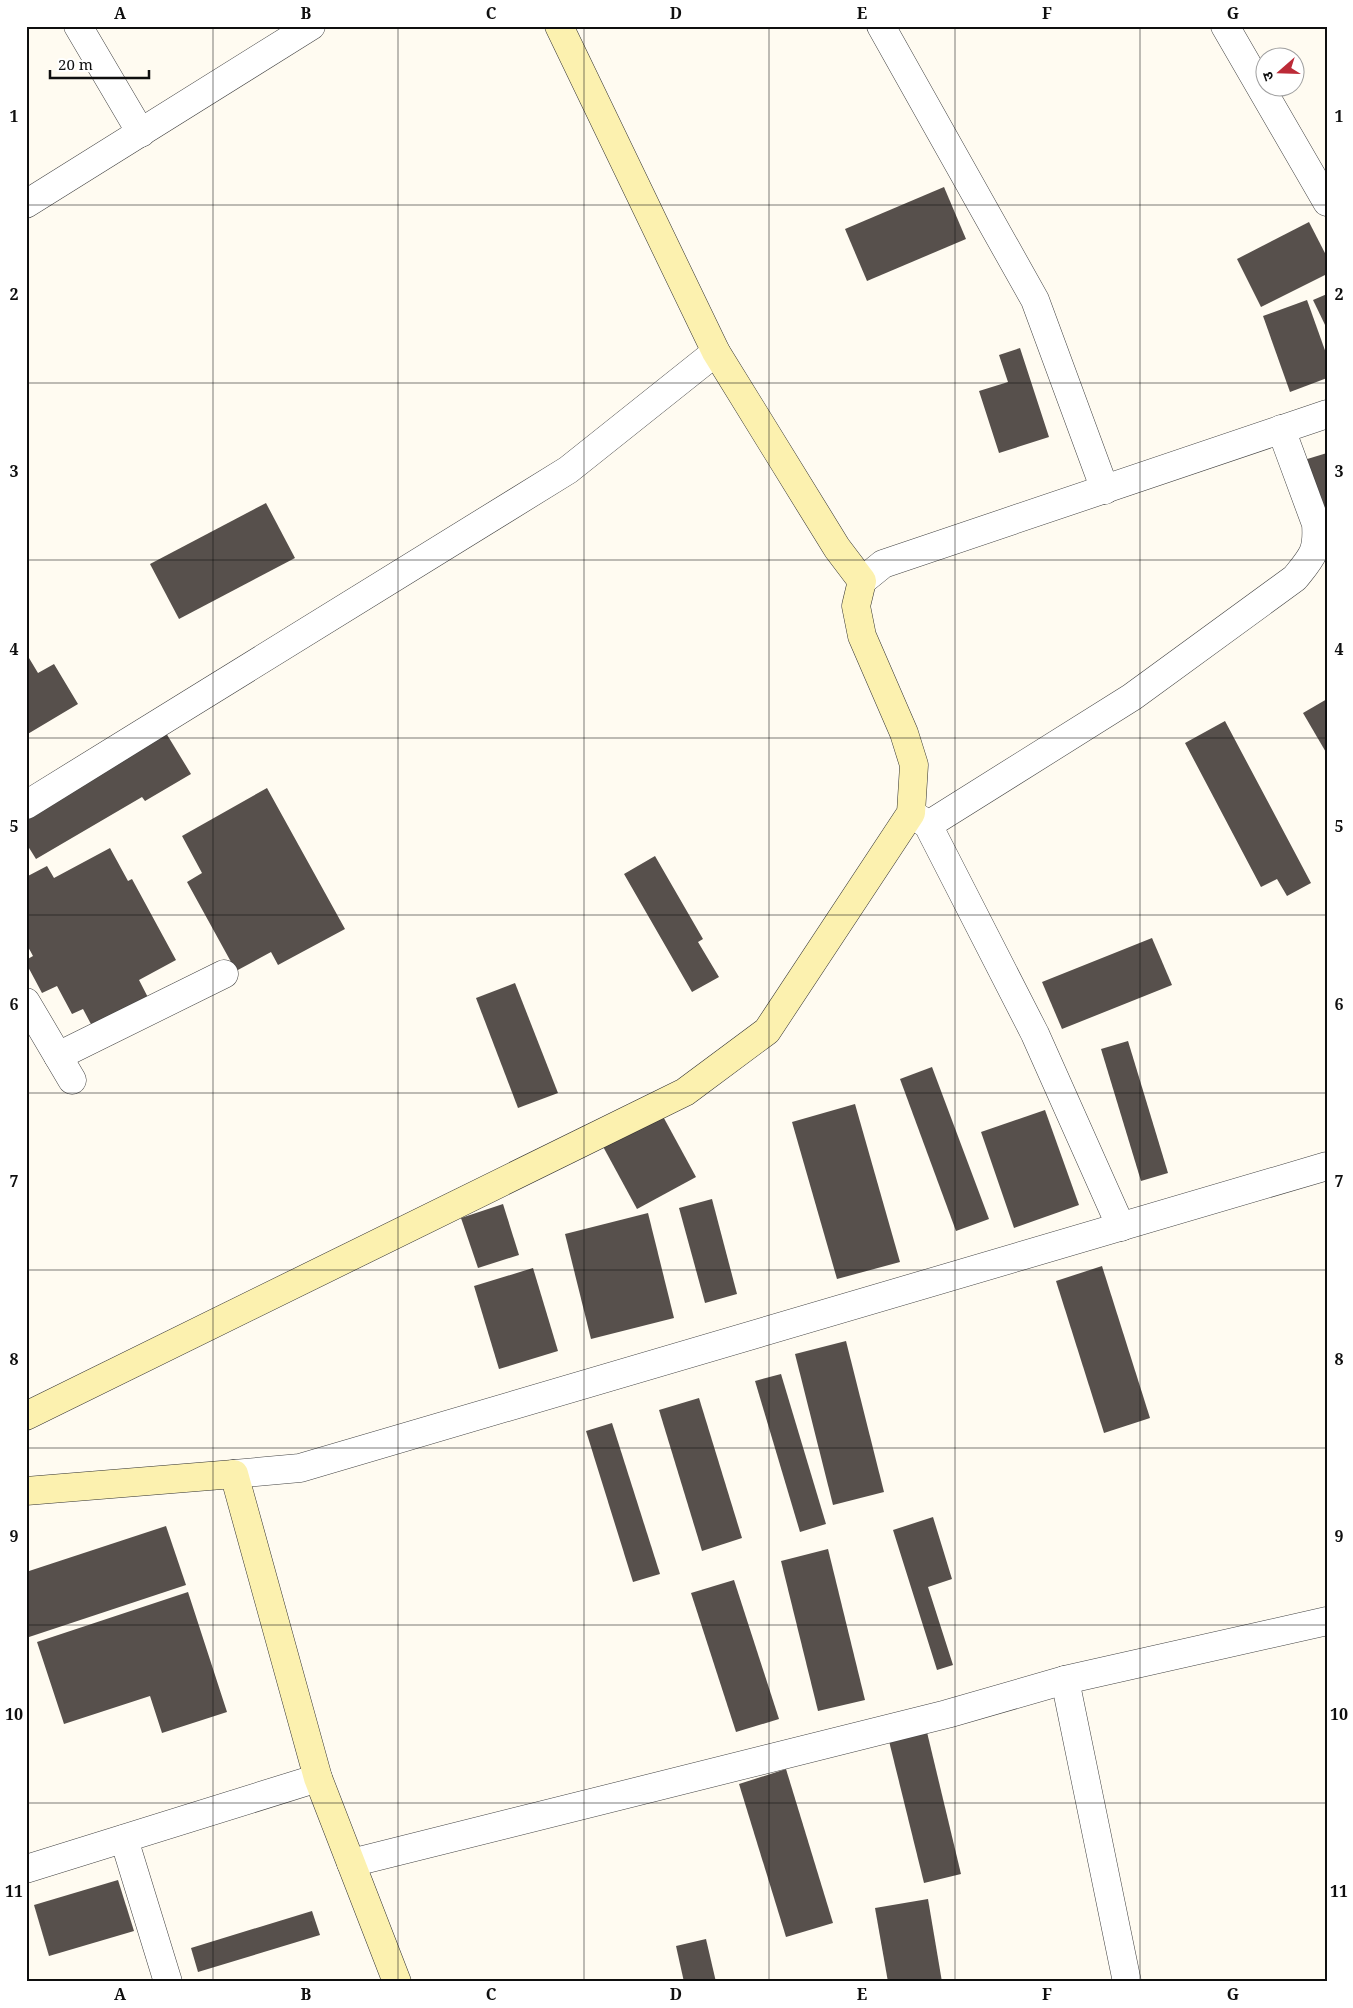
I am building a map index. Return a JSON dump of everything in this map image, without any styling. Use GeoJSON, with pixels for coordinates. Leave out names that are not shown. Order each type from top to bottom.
{"type":"FeatureCollection","features":[{"type":"Feature","properties":{"kind":"main road"},"geometry":{"type":"LineString","coordinates":[[26,1416],[685,1092],[766,1031],[919,819],[914,765],[904,733],[862,636],[856,606],[862,580],[837,548],[716,352],[559,26]]}},
{"type":"Feature","properties":{"kind":"main road"},"geometry":{"type":"LineString","coordinates":[[26,1491],[234,1474],[318,1778],[397,1982]]}},
{"type":"Feature","properties":{"kind":"street"},"geometry":{"type":"LineString","coordinates":[[78,26],[141,133]]}},
{"type":"Feature","properties":{"kind":"street"},"geometry":{"type":"LineString","coordinates":[[26,204],[312,26]]}},
{"type":"Feature","properties":{"kind":"street"},"geometry":{"type":"LineString","coordinates":[[881,26],[1036,300],[1105,490]]}},
{"type":"Feature","properties":{"kind":"street"},"geometry":{"type":"LineString","coordinates":[[1225,26],[1327,202]]}},
{"type":"Feature","properties":{"kind":"street"},"geometry":{"type":"LineString","coordinates":[[26,804],[568,470],[716,352]]}},
{"type":"Feature","properties":{"kind":"street"},"geometry":{"type":"LineString","coordinates":[[862,580],[883,564],[1327,414]]}},
{"type":"Feature","properties":{"kind":"street"},"geometry":{"type":"LineString","coordinates":[[1121,1227],[1035,1034],[919,819],[1132,697],[1295,578],[1315,554],[1317,541],[1316,524],[1281,429]]}},
{"type":"Feature","properties":{"kind":"street"},"geometry":{"type":"LineString","coordinates":[[58,1056],[224,974]]}},
{"type":"Feature","properties":{"kind":"street"},"geometry":{"type":"LineString","coordinates":[[26,1002],[72,1080]]}},
{"type":"Feature","properties":{"kind":"street"},"geometry":{"type":"LineString","coordinates":[[234,1474],[300,1468],[1327,1166]]}},
{"type":"Feature","properties":{"kind":"street"},"geometry":{"type":"LineString","coordinates":[[351,1863],[947,1714],[1065,1680],[1327,1621]]}},
{"type":"Feature","properties":{"kind":"street"},"geometry":{"type":"LineString","coordinates":[[1065,1680],[1127,1982]]}},
{"type":"Feature","properties":{"kind":"street"},"geometry":{"type":"LineString","coordinates":[[26,1869],[318,1778]]}},
{"type":"Feature","properties":{"kind":"street"},"geometry":{"type":"LineString","coordinates":[[124,1839],[168,1982]]}},
{"type":"Feature","properties":{"kind":"building"},"geometry":{"type":"Polygon","coordinates":[[[944,187],[966,239],[867,281],[845,229],[944,187]]]}},
{"type":"Feature","properties":{"kind":"building"},"geometry":{"type":"Polygon","coordinates":[[[1309,222],[1327,257],[1327,274],[1261,307],[1237,259],[1309,222]]]}},
{"type":"Feature","properties":{"kind":"building"},"geometry":{"type":"Polygon","coordinates":[[[1327,294],[1327,329],[1313,300],[1327,294]]]}},
{"type":"Feature","properties":{"kind":"building"},"geometry":{"type":"Polygon","coordinates":[[[1307,300],[1327,356],[1327,378],[1290,392],[1263,316],[1307,300]]]}},
{"type":"Feature","properties":{"kind":"building"},"geometry":{"type":"Polygon","coordinates":[[[1020,348],[1049,437],[999,453],[979,391],[1008,382],[999,355],[1020,348]]]}},
{"type":"Feature","properties":{"kind":"building"},"geometry":{"type":"Polygon","coordinates":[[[1327,453],[1327,537],[1304,460],[1327,453]]]}},
{"type":"Feature","properties":{"kind":"building"},"geometry":{"type":"Polygon","coordinates":[[[266,503],[295,558],[179,619],[150,564],[266,503]]]}},
{"type":"Feature","properties":{"kind":"building"},"geometry":{"type":"Polygon","coordinates":[[[26,653],[38,673],[54,664],[78,704],[26,735],[26,653]]]}},
{"type":"Feature","properties":{"kind":"building"},"geometry":{"type":"Polygon","coordinates":[[[1327,699],[1327,754],[1303,713],[1327,699]]]}},
{"type":"Feature","properties":{"kind":"building"},"geometry":{"type":"Polygon","coordinates":[[[1225,721],[1311,883],[1287,896],[1277,879],[1261,887],[1185,743],[1225,721]]]}},
{"type":"Feature","properties":{"kind":"building"},"geometry":{"type":"Polygon","coordinates":[[[166,733],[191,774],[145,801],[142,797],[36,859],[26,843],[26,815],[166,733]]]}},
{"type":"Feature","properties":{"kind":"building"},"geometry":{"type":"Polygon","coordinates":[[[267,788],[345,929],[278,965],[271,952],[236,971],[187,882],[202,873],[182,836],[267,788]]]}},
{"type":"Feature","properties":{"kind":"building"},"geometry":{"type":"Polygon","coordinates":[[[110,848],[128,881],[132,879],[176,960],[139,980],[156,1013],[101,1043],[83,1009],[72,1014],[57,986],[42,993],[26,963],[26,960],[33,956],[26,943],[26,877],[47,866],[54,878],[110,848]]]}},
{"type":"Feature","properties":{"kind":"building"},"geometry":{"type":"Polygon","coordinates":[[[655,856],[703,939],[698,942],[719,977],[692,992],[624,874],[655,856]]]}},
{"type":"Feature","properties":{"kind":"building"},"geometry":{"type":"Polygon","coordinates":[[[1152,938],[1172,985],[1062,1029],[1042,982],[1152,938]]]}},
{"type":"Feature","properties":{"kind":"building"},"geometry":{"type":"Polygon","coordinates":[[[515,983],[558,1093],[518,1108],[476,998],[515,983]]]}},
{"type":"Feature","properties":{"kind":"building"},"geometry":{"type":"Polygon","coordinates":[[[1128,1041],[1168,1173],[1141,1181],[1101,1049],[1128,1041]]]}},
{"type":"Feature","properties":{"kind":"building"},"geometry":{"type":"Polygon","coordinates":[[[932,1067],[989,1219],[956,1231],[900,1079],[932,1067]]]}},
{"type":"Feature","properties":{"kind":"building"},"geometry":{"type":"Polygon","coordinates":[[[855,1104],[900,1262],[837,1279],[792,1122],[855,1104]]]}},
{"type":"Feature","properties":{"kind":"building"},"geometry":{"type":"Polygon","coordinates":[[[659,1109],[696,1177],[637,1209],[600,1141],[659,1109]]]}},
{"type":"Feature","properties":{"kind":"building"},"geometry":{"type":"Polygon","coordinates":[[[1045,1110],[1079,1205],[1014,1228],[981,1132],[1045,1110]]]}},
{"type":"Feature","properties":{"kind":"building"},"geometry":{"type":"Polygon","coordinates":[[[712,1199],[737,1294],[705,1303],[679,1208],[712,1199]]]}},
{"type":"Feature","properties":{"kind":"building"},"geometry":{"type":"Polygon","coordinates":[[[503,1204],[519,1255],[478,1268],[461,1218],[503,1204]]]}},
{"type":"Feature","properties":{"kind":"building"},"geometry":{"type":"Polygon","coordinates":[[[648,1213],[674,1318],[591,1339],[565,1234],[648,1213]]]}},
{"type":"Feature","properties":{"kind":"building"},"geometry":{"type":"Polygon","coordinates":[[[1102,1266],[1150,1418],[1104,1433],[1056,1281],[1102,1266]]]}},
{"type":"Feature","properties":{"kind":"building"},"geometry":{"type":"Polygon","coordinates":[[[533,1268],[558,1351],[499,1369],[474,1286],[533,1268]]]}},
{"type":"Feature","properties":{"kind":"building"},"geometry":{"type":"Polygon","coordinates":[[[846,1341],[884,1492],[833,1505],[795,1354],[846,1341]]]}},
{"type":"Feature","properties":{"kind":"building"},"geometry":{"type":"Polygon","coordinates":[[[781,1374],[826,1524],[800,1532],[755,1381],[781,1374]]]}},
{"type":"Feature","properties":{"kind":"building"},"geometry":{"type":"Polygon","coordinates":[[[699,1398],[742,1538],[702,1551],[659,1410],[699,1398]]]}},
{"type":"Feature","properties":{"kind":"building"},"geometry":{"type":"Polygon","coordinates":[[[612,1423],[660,1574],[633,1582],[586,1431],[612,1423]]]}},
{"type":"Feature","properties":{"kind":"building"},"geometry":{"type":"Polygon","coordinates":[[[933,1517],[952,1579],[928,1587],[953,1665],[937,1670],[893,1530],[933,1517]]]}},
{"type":"Feature","properties":{"kind":"building"},"geometry":{"type":"Polygon","coordinates":[[[166,1526],[186,1585],[26,1638],[26,1572],[166,1526]]]}},
{"type":"Feature","properties":{"kind":"building"},"geometry":{"type":"Polygon","coordinates":[[[828,1549],[865,1700],[818,1711],[781,1561],[828,1549]]]}},
{"type":"Feature","properties":{"kind":"building"},"geometry":{"type":"Polygon","coordinates":[[[734,1580],[779,1719],[736,1732],[691,1593],[734,1580]]]}},
{"type":"Feature","properties":{"kind":"building"},"geometry":{"type":"Polygon","coordinates":[[[188,1592],[227,1712],[162,1733],[150,1696],[64,1724],[37,1642],[188,1592]]]}},
{"type":"Feature","properties":{"kind":"building"},"geometry":{"type":"Polygon","coordinates":[[[926,1728],[961,1874],[924,1883],[888,1737],[926,1728]]]}},
{"type":"Feature","properties":{"kind":"building"},"geometry":{"type":"Polygon","coordinates":[[[786,1769],[833,1923],[786,1937],[739,1784],[786,1769]]]}},
{"type":"Feature","properties":{"kind":"building"},"geometry":{"type":"Polygon","coordinates":[[[118,1880],[134,1931],[49,1956],[34,1905],[118,1880]]]}},
{"type":"Feature","properties":{"kind":"building"},"geometry":{"type":"Polygon","coordinates":[[[928,1899],[942,1982],[888,1982],[875,1908],[928,1899]]]}},
{"type":"Feature","properties":{"kind":"building"},"geometry":{"type":"Polygon","coordinates":[[[312,1911],[320,1935],[198,1972],[191,1948],[312,1911]]]}},
{"type":"Feature","properties":{"kind":"building"},"geometry":{"type":"Polygon","coordinates":[[[706,1939],[716,1982],[684,1982],[676,1946],[706,1939]]]}}]}
